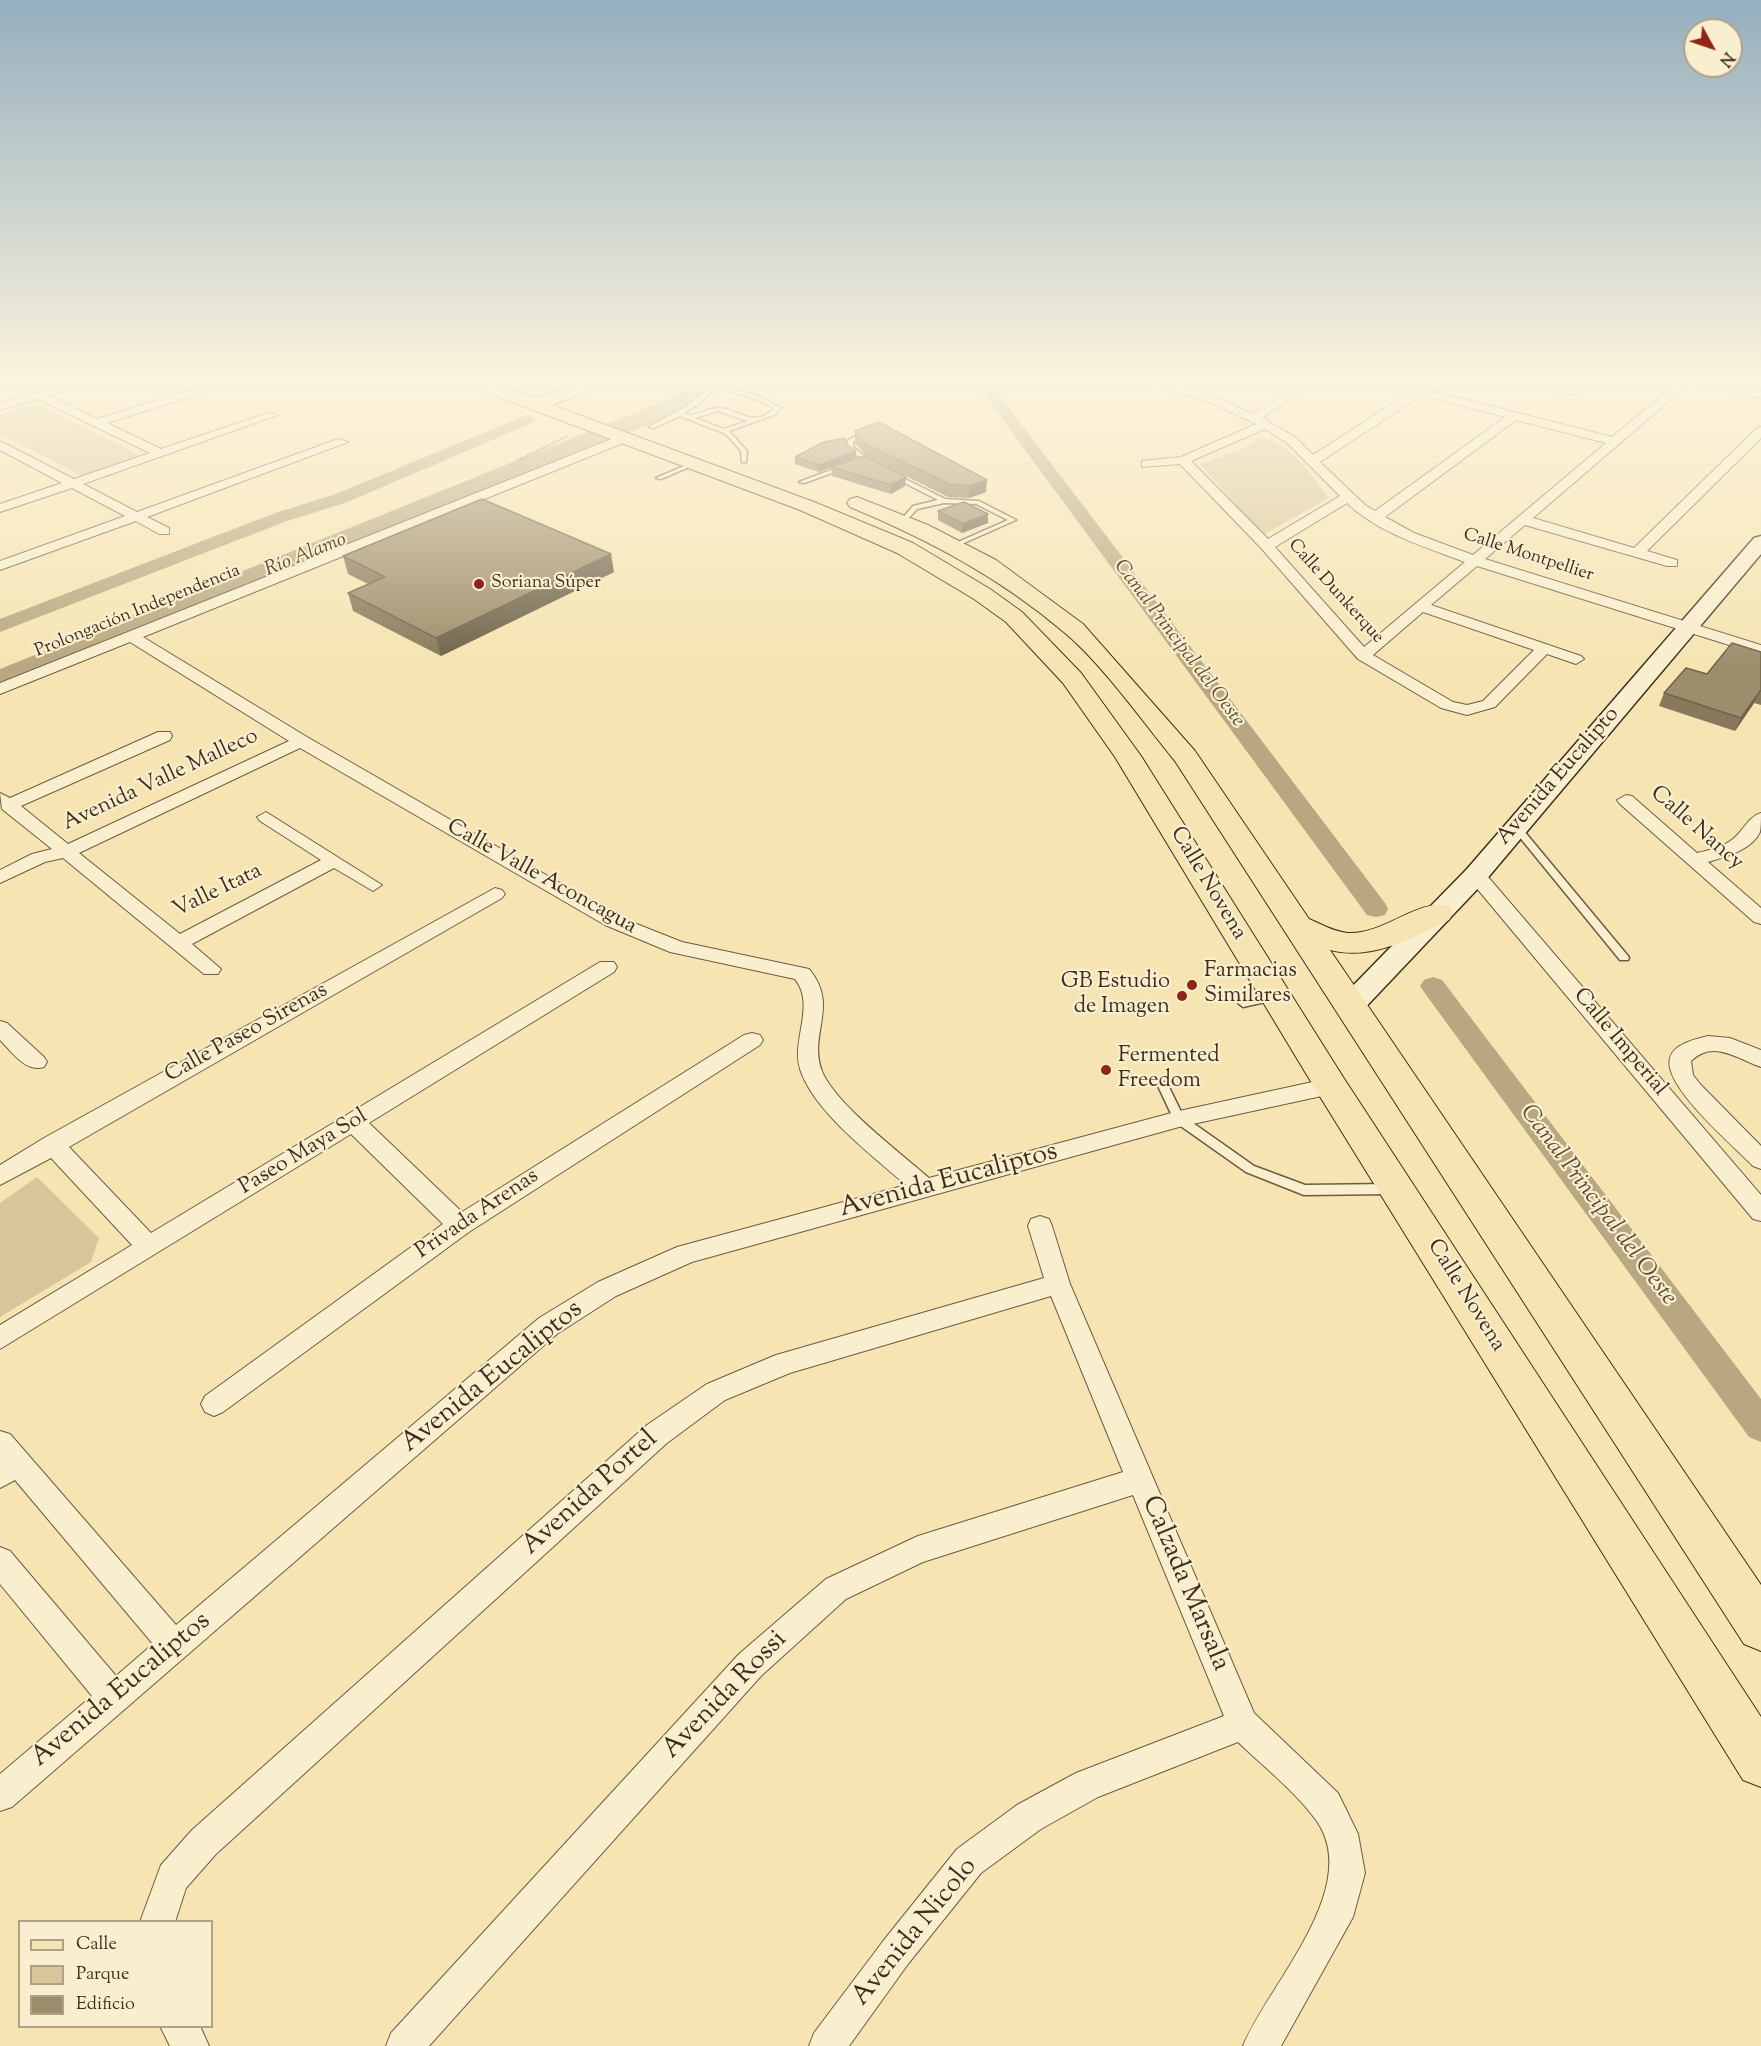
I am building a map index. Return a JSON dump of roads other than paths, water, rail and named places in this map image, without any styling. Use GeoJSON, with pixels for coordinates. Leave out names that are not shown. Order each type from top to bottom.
{"type":"FeatureCollection","features":[{"type":"Feature","properties":{"kind":"main road","name":"Calle Novena"},"geometry":{"type":"LineString","coordinates":[[763,474],[843,505],[903,521],[953,546],[996,587],[1014,616],[1072,678],[1128,756],[1331,1086],[1761,1762]]}},
{"type":"Feature","properties":{"kind":"main road","name":"Calle Novena"},"geometry":{"type":"LineString","coordinates":[[780,474],[843,505],[914,553],[996,587],[1075,629],[1101,656],[1186,757],[1761,1627]]}},
{"type":"Feature","properties":{"kind":"main road"},"geometry":{"type":"LineString","coordinates":[[1299,926],[1331,940],[1358,943],[1382,937],[1438,914]]}},
{"type":"Feature","properties":{"kind":"street"},"geometry":{"type":"LineString","coordinates":[[57,474],[164,531]]}},
{"type":"Feature","properties":{"kind":"street"},"geometry":{"type":"LineString","coordinates":[[0,508],[98,474]]}},
{"type":"Feature","properties":{"kind":"street"},"geometry":{"type":"LineString","coordinates":[[0,566],[252,474]]}},
{"type":"Feature","properties":{"kind":"street","name":"Prolongación Independencia"},"geometry":{"type":"LineString","coordinates":[[0,689],[476,500],[531,474]]}},
{"type":"Feature","properties":{"kind":"street","name":"Calle Dunkerque"},"geometry":{"type":"LineString","coordinates":[[1197,474],[1267,546],[1363,656],[1447,705],[1467,710],[1489,704],[1545,648]]}},
{"type":"Feature","properties":{"kind":"street","name":"Calle Montpellier"},"geometry":{"type":"LineString","coordinates":[[1326,474],[1348,497],[1374,518],[1438,548],[1761,650]]}},
{"type":"Feature","properties":{"kind":"street"},"geometry":{"type":"LineString","coordinates":[[1374,518],[1434,474]]}},
{"type":"Feature","properties":{"kind":"street"},"geometry":{"type":"LineString","coordinates":[[1363,656],[1577,474]]}},
{"type":"Feature","properties":{"kind":"street"},"geometry":{"type":"LineString","coordinates":[[1638,552],[1717,474]]}},
{"type":"Feature","properties":{"kind":"street"},"geometry":{"type":"LineString","coordinates":[[1267,546],[1348,497]]}},
{"type":"Feature","properties":{"kind":"street"},"geometry":{"type":"LineString","coordinates":[[1524,519],[1672,563]]}},
{"type":"Feature","properties":{"kind":"street","name":"Avenida Eucalipto"},"geometry":{"type":"LineString","coordinates":[[1350,1006],[1476,875],[1761,542]]}},
{"type":"Feature","properties":{"kind":"street"},"geometry":{"type":"LineString","coordinates":[[1422,607],[1576,658]]}},
{"type":"Feature","properties":{"kind":"street","name":"Calle Valle Aconcagua"},"geometry":{"type":"LineString","coordinates":[[131,636],[294,737],[633,930],[677,947],[802,974],[812,982],[815,992],[809,1039],[810,1070],[826,1095],[926,1189]]}},
{"type":"Feature","properties":{"kind":"street"},"geometry":{"type":"LineString","coordinates":[[4,802],[164,736]]}},
{"type":"Feature","properties":{"kind":"street","name":"Avenida Valle Malleco"},"geometry":{"type":"LineString","coordinates":[[0,877],[294,737]]}},
{"type":"Feature","properties":{"kind":"street","name":"Calle Nancy"},"geometry":{"type":"LineString","coordinates":[[1626,800],[1761,918]]}},
{"type":"Feature","properties":{"kind":"street","name":"Valle Itata"},"geometry":{"type":"LineString","coordinates":[[4,802],[180,942],[333,861]]}},
{"type":"Feature","properties":{"kind":"street"},"geometry":{"type":"LineString","coordinates":[[266,817],[373,885]]}},
{"type":"Feature","properties":{"kind":"street"},"geometry":{"type":"LineString","coordinates":[[1694,859],[1725,853],[1740,844],[1761,818]]}},
{"type":"Feature","properties":{"kind":"street","name":"Calle Imperial"},"geometry":{"type":"LineString","coordinates":[[1476,875],[1761,1212]]}},
{"type":"Feature","properties":{"kind":"street","name":"Calle Paseo Sirenas"},"geometry":{"type":"LineString","coordinates":[[0,1176],[52,1144],[495,894]]}},
{"type":"Feature","properties":{"kind":"street"},"geometry":{"type":"LineString","coordinates":[[180,942],[211,969]]}},
{"type":"Feature","properties":{"kind":"street","name":"Paseo Maya Sol"},"geometry":{"type":"LineString","coordinates":[[0,1338],[607,967]]}},
{"type":"Feature","properties":{"kind":"street"},"geometry":{"type":"LineString","coordinates":[[2,1032],[36,1062]]}},
{"type":"Feature","properties":{"kind":"street","name":"Privada Arenas"},"geometry":{"type":"LineString","coordinates":[[214,1404],[460,1225],[752,1040]]}},
{"type":"Feature","properties":{"kind":"street"},"geometry":{"type":"LineString","coordinates":[[1755,1056],[1720,1043],[1703,1043],[1689,1049],[1680,1059],[1682,1076],[1692,1090],[1761,1160]]}},
{"type":"Feature","properties":{"kind":"street","name":"Avenida Eucaliptos"},"geometry":{"type":"LineString","coordinates":[[0,1795],[548,1326],[607,1289],[686,1254],[1179,1119],[1331,1086]]}},
{"type":"Feature","properties":{"kind":"street"},"geometry":{"type":"LineString","coordinates":[[354,1122],[460,1225]]}},
{"type":"Feature","properties":{"kind":"street"},"geometry":{"type":"LineString","coordinates":[[52,1144],[149,1247]]}},
{"type":"Feature","properties":{"kind":"street","name":"Calzada Marsala"},"geometry":{"type":"LineString","coordinates":[[1040,1226],[1058,1284],[1243,1724],[1326,1805],[1341,1834],[1348,1873],[1336,1917],[1261,2046]]}},
{"type":"Feature","properties":{"kind":"street","name":"Avenida Portel"},"geometry":{"type":"LineString","coordinates":[[158,1920],[173,1876],[204,1842],[657,1434],[716,1392],[785,1363],[1058,1284]]}},
{"type":"Feature","properties":{"kind":"street"},"geometry":{"type":"LineString","coordinates":[[5,1460],[175,1646]]}},
{"type":"Feature","properties":{"kind":"street","name":"Avenida Rossi"},"geometry":{"type":"LineString","coordinates":[[404,2046],[750,1665],[836,1589],[918,1550],[1139,1480]]}},
{"type":"Feature","properties":{"kind":"street"},"geometry":{"type":"LineString","coordinates":[[0,1561],[114,1698]]}},
{"type":"Feature","properties":{"kind":"street","name":"Avenida Nicolo"},"geometry":{"type":"LineString","coordinates":[[829,2045],[896,1952],[969,1861],[1029,1817],[1088,1785],[1243,1724]]}},
{"type":"Feature","properties":{"kind":"street"},"geometry":{"type":"LineString","coordinates":[[179,2028],[191,2046]]}},
{"type":"Feature","properties":{"kind":"lane"},"geometry":{"type":"LineString","coordinates":[[659,478],[663,474]]}},
{"type":"Feature","properties":{"kind":"lane"},"geometry":{"type":"LineString","coordinates":[[892,474],[944,501]]}},
{"type":"Feature","properties":{"kind":"lane"},"geometry":{"type":"LineString","coordinates":[[903,521],[915,507],[944,501],[977,502],[1013,520],[953,546]]}},
{"type":"Feature","properties":{"kind":"lane"},"geometry":{"type":"LineString","coordinates":[[1516,827],[1624,958]]}},
{"type":"Feature","properties":{"kind":"lane"},"geometry":{"type":"LineString","coordinates":[[1243,1003],[1275,996]]}},
{"type":"Feature","properties":{"kind":"lane"},"geometry":{"type":"LineString","coordinates":[[1163,1086],[1179,1119],[1250,1169],[1304,1190],[1397,1189]]}},
{"type":"Feature","properties":{"kind":"waterway"},"geometry":{"type":"LineString","coordinates":[[0,626],[281,517],[339,499],[397,474]]}},
{"type":"Feature","properties":{"kind":"waterway","name":"Río Alamo"},"geometry":{"type":"LineString","coordinates":[[0,681],[505,474]]}},
{"type":"Feature","properties":{"kind":"waterway","name":"Canal Principal del Oeste"},"geometry":{"type":"LineString","coordinates":[[1051,474],[1376,909]]}},
{"type":"Feature","properties":{"kind":"waterway","name":"Canal Principal del Oeste"},"geometry":{"type":"LineString","coordinates":[[1433,986],[1761,1426]]}},
{"type":"Feature","properties":{"kind":"place","name":"Soriana Súper"},"geometry":{"type":"Point","coordinates":[479,584]}},
{"type":"Feature","properties":{"kind":"place","name":"Farmacias Similares"},"geometry":{"type":"Point","coordinates":[1192,985]}},
{"type":"Feature","properties":{"kind":"place","name":"GB Estudio de Imagen"},"geometry":{"type":"Point","coordinates":[1182,996]}},
{"type":"Feature","properties":{"kind":"place","name":"Fermented Freedom"},"geometry":{"type":"Point","coordinates":[1106,1070]}}]}
